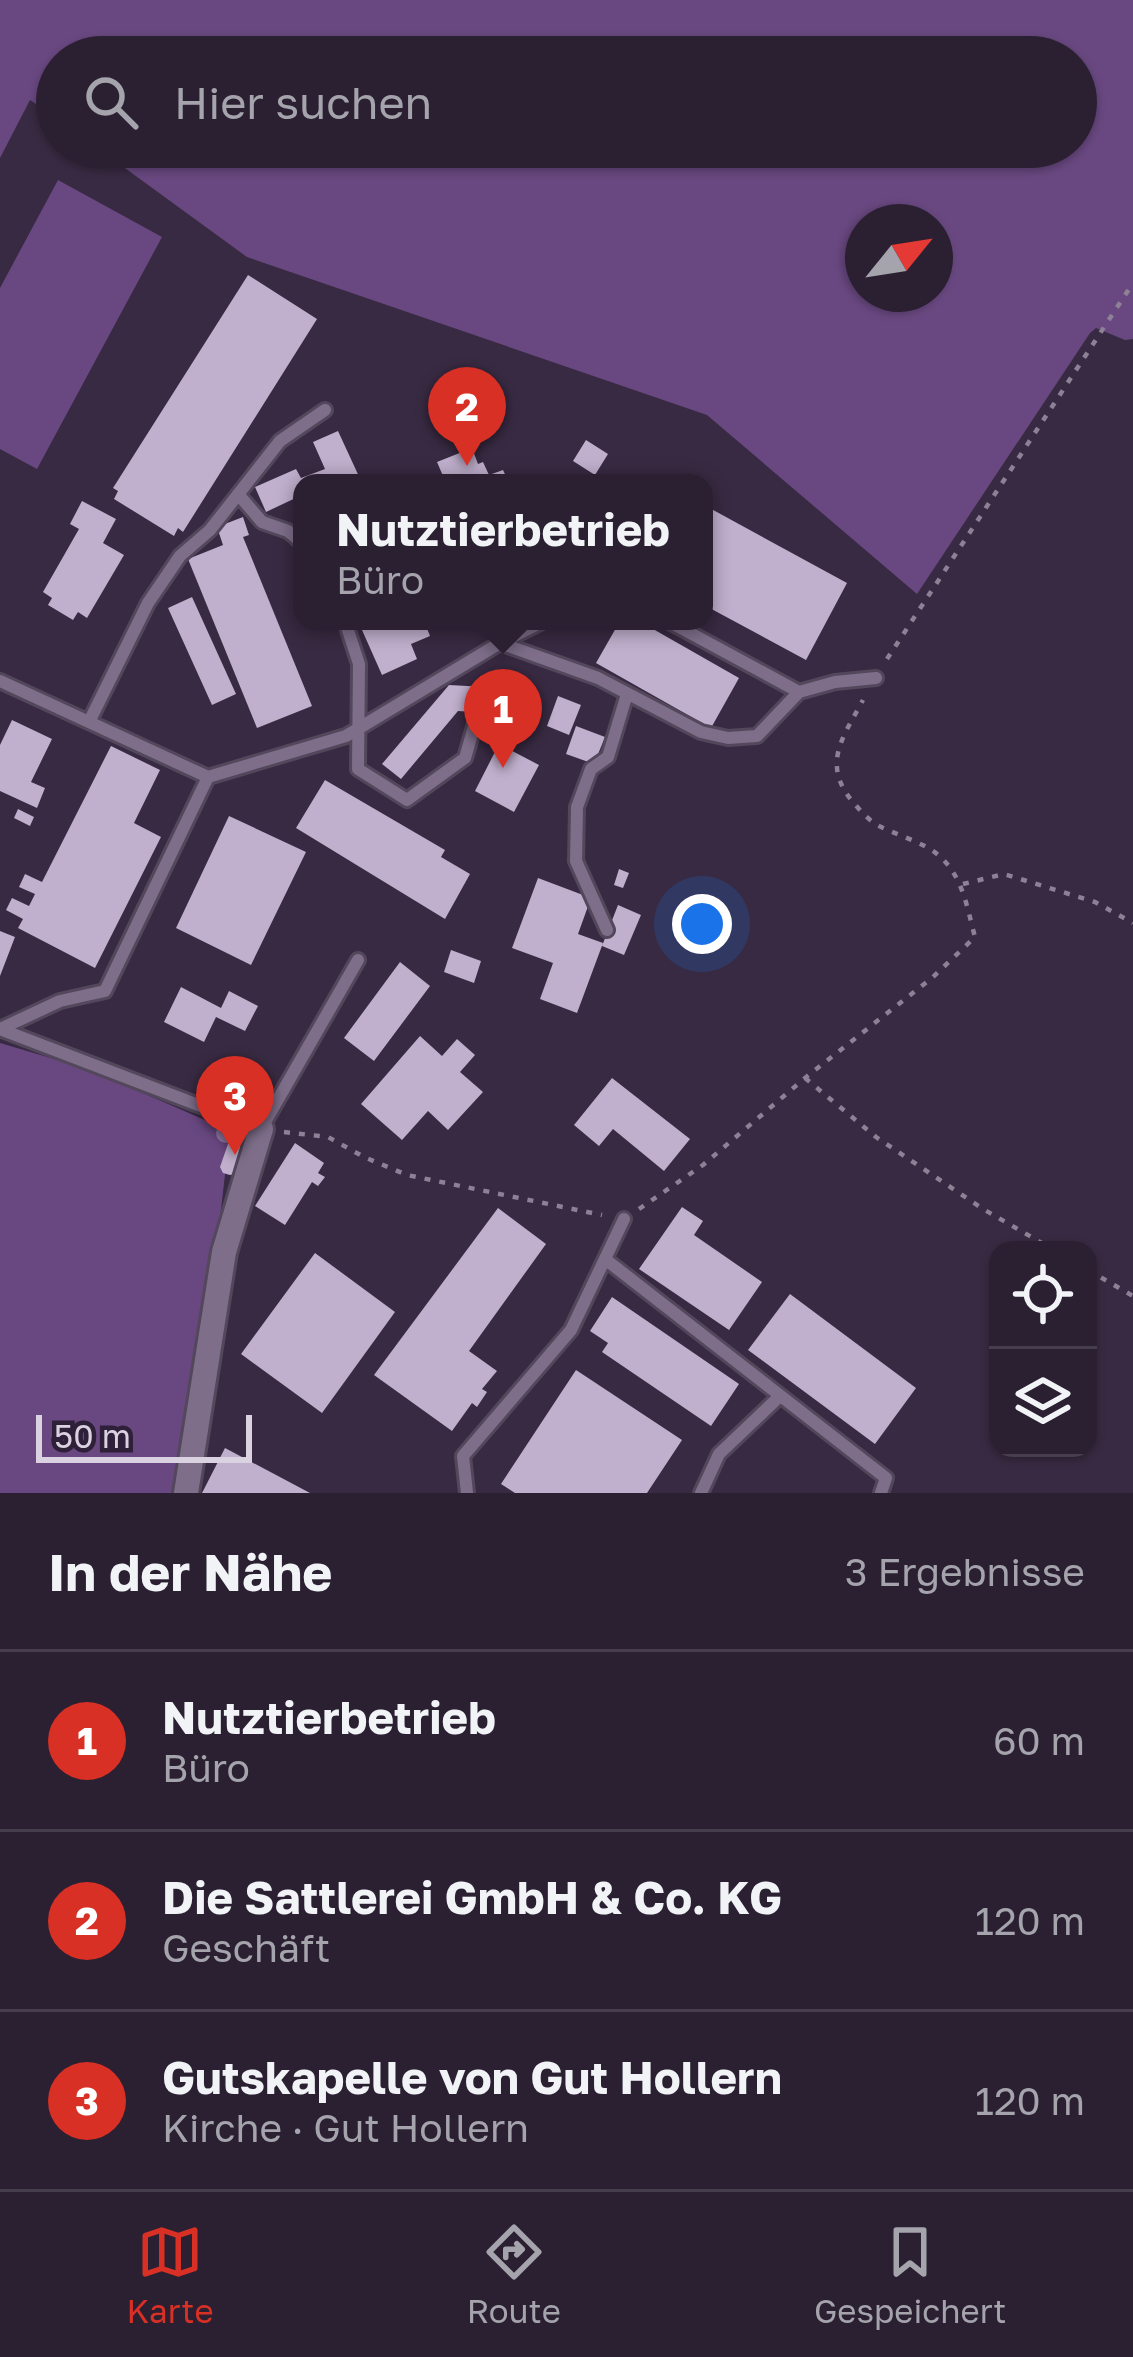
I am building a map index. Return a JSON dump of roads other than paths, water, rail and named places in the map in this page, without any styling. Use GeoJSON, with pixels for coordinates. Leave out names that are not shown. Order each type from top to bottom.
{"type":"FeatureCollection","features":[{"type":"Feature","properties":{"kind":"street"},"geometry":{"type":"LineString","coordinates":[[186,1493],[224,1252],[260,1129]]}},
{"type":"Feature","properties":{"kind":"lane"},"geometry":{"type":"LineString","coordinates":[[89,722],[148,603],[180,556],[210,530],[280,441],[325,410]]}},
{"type":"Feature","properties":{"kind":"lane"},"geometry":{"type":"LineString","coordinates":[[238,494],[262,522],[293,535]]}},
{"type":"Feature","properties":{"kind":"lane"},"geometry":{"type":"LineString","coordinates":[[348,630],[361,688],[358,769],[407,800],[465,758],[476,720]]}},
{"type":"Feature","properties":{"kind":"lane"},"geometry":{"type":"LineString","coordinates":[[0,681],[208,777],[346,736],[526,630]]}},
{"type":"Feature","properties":{"kind":"lane"},"geometry":{"type":"LineString","coordinates":[[685,630],[799,692]]}},
{"type":"Feature","properties":{"kind":"lane"},"geometry":{"type":"LineString","coordinates":[[500,643],[598,678],[701,732],[728,738],[757,736],[799,692],[876,678]]}},
{"type":"Feature","properties":{"kind":"lane"},"geometry":{"type":"LineString","coordinates":[[607,930],[576,861],[577,807],[591,769],[608,757],[627,694]]}},
{"type":"Feature","properties":{"kind":"lane"},"geometry":{"type":"LineString","coordinates":[[0,1029],[60,1000],[106,991],[208,777]]}},
{"type":"Feature","properties":{"kind":"lane"},"geometry":{"type":"LineString","coordinates":[[0,1029],[260,1129],[358,960]]}},
{"type":"Feature","properties":{"kind":"lane"},"geometry":{"type":"LineString","coordinates":[[466,1493],[463,1456],[571,1330],[624,1220]]}},
{"type":"Feature","properties":{"kind":"lane"},"geometry":{"type":"LineString","coordinates":[[605,1259],[886,1478],[880,1493]]}},
{"type":"Feature","properties":{"kind":"lane"},"geometry":{"type":"LineString","coordinates":[[701,1493],[719,1454],[780,1396]]}},
{"type":"Feature","properties":{"kind":"place","name":"Die Sattlerei GmbH & Co. KG"},"geometry":{"type":"Point","coordinates":[467,466]}},
{"type":"Feature","properties":{"kind":"place","name":"Nutztierbetrieb"},"geometry":{"type":"Point","coordinates":[503,768]}},
{"type":"Feature","properties":{"kind":"place","name":"Gutskapelle von Gut Hollern"},"geometry":{"type":"Point","coordinates":[235,1155]}}]}
